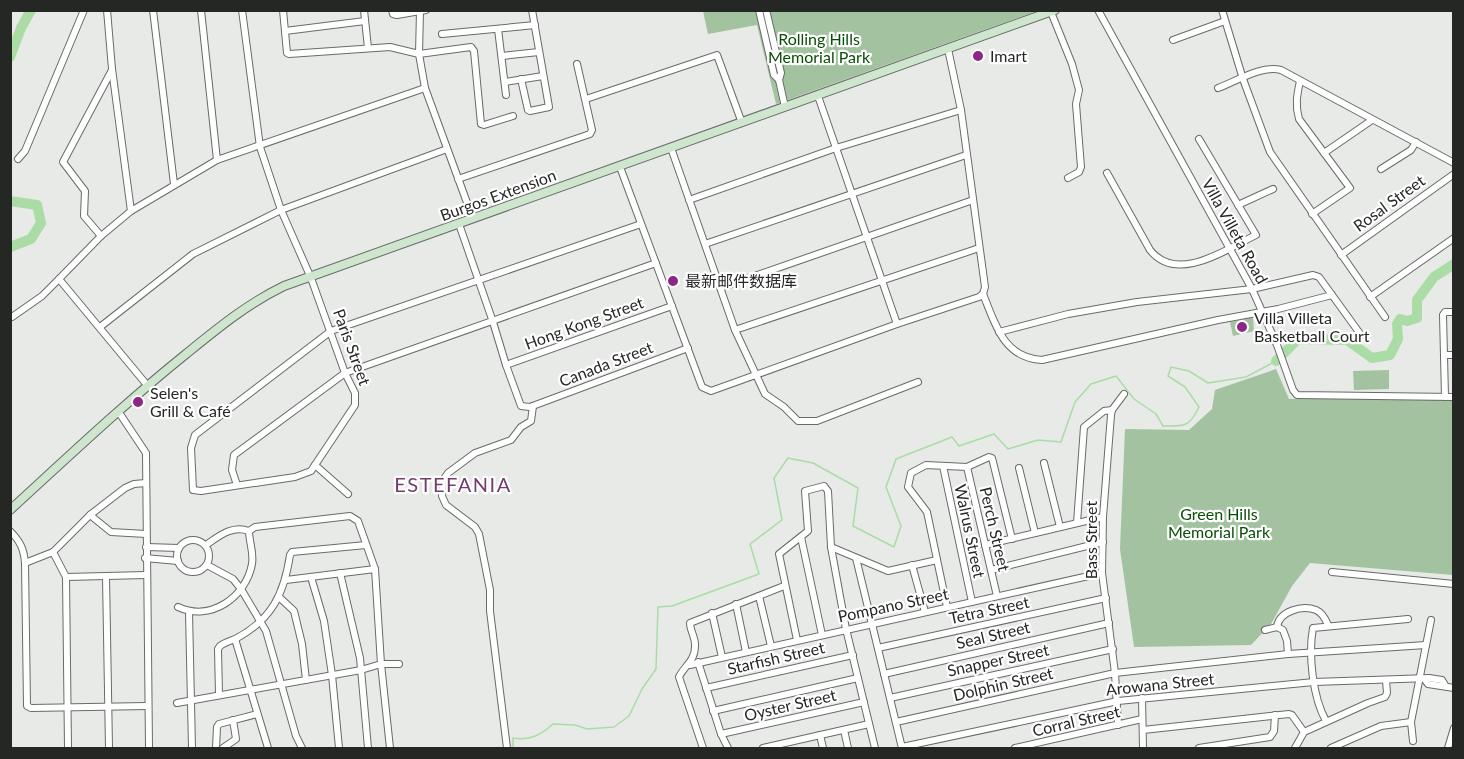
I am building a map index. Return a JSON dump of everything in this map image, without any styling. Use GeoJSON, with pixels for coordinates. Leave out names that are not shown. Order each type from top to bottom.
{"type":"FeatureCollection","features":[{"type":"Feature","properties":{"kind":"main road","name":"Burgos Extension"},"geometry":{"type":"LineString","coordinates":[[10,510],[147,385],[258,298],[284,286],[1053,11]]}},
{"type":"Feature","properties":{"kind":"street"},"geometry":{"type":"LineString","coordinates":[[18,159],[25,151],[84,10]]}},
{"type":"Feature","properties":{"kind":"street"},"geometry":{"type":"LineString","coordinates":[[107,10],[112,69],[131,211]]}},
{"type":"Feature","properties":{"kind":"street"},"geometry":{"type":"LineString","coordinates":[[153,10],[174,184]]}},
{"type":"Feature","properties":{"kind":"street"},"geometry":{"type":"LineString","coordinates":[[201,10],[217,160]]}},
{"type":"Feature","properties":{"kind":"street","name":"Paris Street"},"geometry":{"type":"LineString","coordinates":[[242,10],[260,147],[281,210],[311,278],[331,330],[345,373],[355,393],[355,405],[311,471],[295,477],[195,491],[191,488],[191,448],[195,435],[331,330]]}},
{"type":"Feature","properties":{"kind":"street"},"geometry":{"type":"LineString","coordinates":[[283,10],[287,53],[289,54],[390,47],[419,54],[471,47],[474,51],[481,124],[513,116]]}},
{"type":"Feature","properties":{"kind":"street"},"geometry":{"type":"LineString","coordinates":[[364,10],[368,48]]}},
{"type":"Feature","properties":{"kind":"street"},"geometry":{"type":"LineString","coordinates":[[392,10],[393,14],[397,15],[426,10]]}},
{"type":"Feature","properties":{"kind":"street"},"geometry":{"type":"LineString","coordinates":[[521,80],[526,107],[530,111],[549,107],[532,10]]}},
{"type":"Feature","properties":{"kind":"street"},"geometry":{"type":"LineString","coordinates":[[759,10],[774,75],[779,80],[785,107]]}},
{"type":"Feature","properties":{"kind":"street"},"geometry":{"type":"LineString","coordinates":[[766,10],[782,73],[779,80]]}},
{"type":"Feature","properties":{"kind":"street","name":"Villa Villeta Road"},"geometry":{"type":"LineString","coordinates":[[1098,10],[1252,289],[1277,345],[1293,390],[1301,396],[1445,397]]}},
{"type":"Feature","properties":{"kind":"street"},"geometry":{"type":"LineString","coordinates":[[1222,10],[1243,79],[1270,152],[1385,317]]}},
{"type":"Feature","properties":{"kind":"street"},"geometry":{"type":"LineString","coordinates":[[420,11],[419,54],[425,88],[473,219]]}},
{"type":"Feature","properties":{"kind":"street"},"geometry":{"type":"LineString","coordinates":[[1053,11],[1079,90],[1077,104],[1081,167],[1079,172],[1068,178]]}},
{"type":"Feature","properties":{"kind":"street"},"geometry":{"type":"LineString","coordinates":[[285,31],[364,21]]}},
{"type":"Feature","properties":{"kind":"street"},"geometry":{"type":"LineString","coordinates":[[1173,40],[1225,21]]}},
{"type":"Feature","properties":{"kind":"street"},"geometry":{"type":"LineString","coordinates":[[442,34],[535,25]]}},
{"type":"Feature","properties":{"kind":"street"},"geometry":{"type":"LineString","coordinates":[[498,29],[506,95]]}},
{"type":"Feature","properties":{"kind":"street"},"geometry":{"type":"LineString","coordinates":[[948,49],[960,110],[973,200],[985,287],[983,294],[1005,344],[1031,360],[1042,360],[1288,307],[1332,295]]}},
{"type":"Feature","properties":{"kind":"street"},"geometry":{"type":"LineString","coordinates":[[502,56],[539,52]]}},
{"type":"Feature","properties":{"kind":"street"},"geometry":{"type":"LineString","coordinates":[[586,99],[717,55],[742,123]]}},
{"type":"Feature","properties":{"kind":"street"},"geometry":{"type":"LineString","coordinates":[[458,179],[590,134],[592,130],[577,64]]}},
{"type":"Feature","properties":{"kind":"street"},"geometry":{"type":"LineString","coordinates":[[1218,88],[1255,72],[1272,68],[1281,70],[1454,163]]}},
{"type":"Feature","properties":{"kind":"street"},"geometry":{"type":"LineString","coordinates":[[101,236],[84,216],[85,191],[63,162],[112,69]]}},
{"type":"Feature","properties":{"kind":"street"},"geometry":{"type":"LineString","coordinates":[[505,82],[543,76]]}},
{"type":"Feature","properties":{"kind":"street"},"geometry":{"type":"LineString","coordinates":[[1300,81],[1296,98],[1299,119],[1350,188],[1312,214]]}},
{"type":"Feature","properties":{"kind":"street"},"geometry":{"type":"LineString","coordinates":[[12,317],[42,296],[101,236],[131,211],[217,160],[425,88]]}},
{"type":"Feature","properties":{"kind":"street"},"geometry":{"type":"LineString","coordinates":[[818,96],[897,324]]}},
{"type":"Feature","properties":{"kind":"street"},"geometry":{"type":"LineString","coordinates":[[689,200],[836,148],[960,110]]}},
{"type":"Feature","properties":{"kind":"street"},"geometry":{"type":"LineString","coordinates":[[1324,153],[1372,120]]}},
{"type":"Feature","properties":{"kind":"street"},"geometry":{"type":"LineString","coordinates":[[1107,173],[1150,250],[1159,260],[1176,265],[1204,260],[1256,236],[1199,139]]}},
{"type":"Feature","properties":{"kind":"street"},"geometry":{"type":"LineString","coordinates":[[1381,170],[1411,150],[1416,142]]}},
{"type":"Feature","properties":{"kind":"street"},"geometry":{"type":"LineString","coordinates":[[671,148],[735,330],[765,394],[784,407],[798,421],[806,422],[817,421],[918,382]]}},
{"type":"Feature","properties":{"kind":"street"},"geometry":{"type":"LineString","coordinates":[[100,327],[193,254],[281,210],[447,149]]}},
{"type":"Feature","properties":{"kind":"street"},"geometry":{"type":"LineString","coordinates":[[705,244],[966,155]]}},
{"type":"Feature","properties":{"kind":"street"},"geometry":{"type":"LineString","coordinates":[[620,167],[702,387],[705,389],[711,391],[983,294]]}},
{"type":"Feature","properties":{"kind":"street","name":"Rosal Street"},"geometry":{"type":"LineString","coordinates":[[1341,255],[1454,174]]}},
{"type":"Feature","properties":{"kind":"street"},"geometry":{"type":"LineString","coordinates":[[1238,205],[1273,189]]}},
{"type":"Feature","properties":{"kind":"street"},"geometry":{"type":"LineString","coordinates":[[720,288],[973,200]]}},
{"type":"Feature","properties":{"kind":"street"},"geometry":{"type":"LineString","coordinates":[[459,224],[521,406],[526,408],[533,406],[531,421],[521,427],[512,438],[475,453],[448,473],[441,488],[446,505],[476,527],[479,534],[490,590],[490,611],[507,748]]}},
{"type":"Feature","properties":{"kind":"street"},"geometry":{"type":"LineString","coordinates":[[331,330],[641,224]]}},
{"type":"Feature","properties":{"kind":"street"},"geometry":{"type":"LineString","coordinates":[[1370,297],[1454,238]]}},
{"type":"Feature","properties":{"kind":"street"},"geometry":{"type":"LineString","coordinates":[[735,330],[979,248]]}},
{"type":"Feature","properties":{"kind":"street"},"geometry":{"type":"LineString","coordinates":[[237,485],[232,470],[234,455],[345,373],[656,263]]}},
{"type":"Feature","properties":{"kind":"street"},"geometry":{"type":"LineString","coordinates":[[999,332],[1068,314],[1126,304],[1252,289],[1316,275],[1361,335]]}},
{"type":"Feature","properties":{"kind":"street"},"geometry":{"type":"LineString","coordinates":[[59,279],[147,385]]}},
{"type":"Feature","properties":{"kind":"street","name":"Hong Kong Street"},"geometry":{"type":"LineString","coordinates":[[506,365],[672,306]]}},
{"type":"Feature","properties":{"kind":"street"},"geometry":{"type":"LineString","coordinates":[[1454,312],[1443,314],[1445,397],[1454,397]]}},
{"type":"Feature","properties":{"kind":"street","name":"Canada Street"},"geometry":{"type":"LineString","coordinates":[[533,406],[688,348]]}},
{"type":"Feature","properties":{"kind":"street"},"geometry":{"type":"LineString","coordinates":[[1444,356],[1454,356]]}},
{"type":"Feature","properties":{"kind":"street"},"geometry":{"type":"LineString","coordinates":[[1077,523],[1084,427],[1104,411],[1112,410],[1124,394]]}},
{"type":"Feature","properties":{"kind":"street","name":"Bass Street"},"geometry":{"type":"LineString","coordinates":[[1112,410],[1103,517],[1102,573],[1113,649],[1118,725]]}},
{"type":"Feature","properties":{"kind":"street"},"geometry":{"type":"LineString","coordinates":[[118,411],[146,453],[145,558],[149,748]]}},
{"type":"Feature","properties":{"kind":"street"},"geometry":{"type":"LineString","coordinates":[[947,607],[927,512],[908,487],[911,473],[926,465],[967,467],[989,457],[993,460],[1012,538]]}},
{"type":"Feature","properties":{"kind":"street"},"geometry":{"type":"LineString","coordinates":[[1044,463],[1060,527]]}},
{"type":"Feature","properties":{"kind":"street"},"geometry":{"type":"LineString","coordinates":[[315,465],[348,494]]}},
{"type":"Feature","properties":{"kind":"street","name":"Walrus Street"},"geometry":{"type":"LineString","coordinates":[[943,466],[972,602]]}},
{"type":"Feature","properties":{"kind":"street","name":"Perch Street"},"geometry":{"type":"LineString","coordinates":[[967,467],[997,596]]}},
{"type":"Feature","properties":{"kind":"street"},"geometry":{"type":"LineString","coordinates":[[1019,468],[1035,533]]}},
{"type":"Feature","properties":{"kind":"street"},"geometry":{"type":"LineString","coordinates":[[26,563],[53,552],[90,515],[125,488],[134,484],[146,483]]}},
{"type":"Feature","properties":{"kind":"street"},"geometry":{"type":"LineString","coordinates":[[797,640],[779,554],[808,529],[804,493],[807,490],[824,486],[828,491],[831,547],[846,630],[875,748]]}},
{"type":"Feature","properties":{"kind":"street"},"geometry":{"type":"LineString","coordinates":[[90,515],[111,532],[146,534]]}},
{"type":"Feature","properties":{"kind":"street"},"geometry":{"type":"LineString","coordinates":[[206,545],[229,530],[249,531],[255,527],[350,516],[358,521],[375,569],[381,664],[390,748]]}},
{"type":"Feature","properties":{"kind":"street"},"geometry":{"type":"LineString","coordinates":[[985,545],[1103,517]]}},
{"type":"Feature","properties":{"kind":"street"},"geometry":{"type":"LineString","coordinates":[[10,531],[24,551],[26,563],[26,705],[32,708],[147,706]]}},
{"type":"Feature","properties":{"kind":"street"},"geometry":{"type":"LineString","coordinates":[[178,607],[189,612],[202,612],[218,607],[237,595],[248,581],[253,562],[249,531]]}},
{"type":"Feature","properties":{"kind":"street"},"geometry":{"type":"LineString","coordinates":[[801,537],[822,635]]}},
{"type":"Feature","properties":{"kind":"street"},"geometry":{"type":"LineString","coordinates":[[146,547],[179,548],[191,539],[197,540],[206,545],[209,553],[207,565],[199,571],[188,571],[180,566],[178,561],[179,548]]}},
{"type":"Feature","properties":{"kind":"street"},"geometry":{"type":"LineString","coordinates":[[991,570],[1103,542]]}},
{"type":"Feature","properties":{"kind":"street"},"geometry":{"type":"LineString","coordinates":[[219,694],[218,650],[222,644],[261,623],[279,597],[286,580],[292,552],[366,544]]}},
{"type":"Feature","properties":{"kind":"street"},"geometry":{"type":"LineString","coordinates":[[831,547],[888,571],[938,560]]}},
{"type":"Feature","properties":{"kind":"street"},"geometry":{"type":"LineString","coordinates":[[53,552],[66,577],[68,748]]}},
{"type":"Feature","properties":{"kind":"street"},"geometry":{"type":"LineString","coordinates":[[145,558],[178,561]]}},
{"type":"Feature","properties":{"kind":"street"},"geometry":{"type":"LineString","coordinates":[[855,558],[902,748]]}},
{"type":"Feature","properties":{"kind":"street"},"geometry":{"type":"LineString","coordinates":[[207,565],[233,579],[261,623],[271,645],[281,685],[302,748]]}},
{"type":"Feature","properties":{"kind":"street"},"geometry":{"type":"LineString","coordinates":[[912,565],[925,612]]}},
{"type":"Feature","properties":{"kind":"street"},"geometry":{"type":"LineString","coordinates":[[286,580],[375,569]]}},
{"type":"Feature","properties":{"kind":"street"},"geometry":{"type":"LineString","coordinates":[[1332,572],[1454,584]]}},
{"type":"Feature","properties":{"kind":"street"},"geometry":{"type":"LineString","coordinates":[[340,573],[353,624],[361,670],[368,748]]}},
{"type":"Feature","properties":{"kind":"street","name":"Pompano Street"},"geometry":{"type":"LineString","coordinates":[[690,664],[1102,573]]}},
{"type":"Feature","properties":{"kind":"street"},"geometry":{"type":"LineString","coordinates":[[66,577],[146,575]]}},
{"type":"Feature","properties":{"kind":"street"},"geometry":{"type":"LineString","coordinates":[[106,577],[109,748]]}},
{"type":"Feature","properties":{"kind":"street"},"geometry":{"type":"LineString","coordinates":[[311,577],[324,621],[339,748]]}},
{"type":"Feature","properties":{"kind":"street"},"geometry":{"type":"LineString","coordinates":[[703,748],[679,677],[690,664],[695,648],[690,623],[784,586]]}},
{"type":"Feature","properties":{"kind":"street"},"geometry":{"type":"LineString","coordinates":[[759,596],[771,646]]}},
{"type":"Feature","properties":{"kind":"street"},"geometry":{"type":"LineString","coordinates":[[279,597],[294,610],[302,644],[306,680]]}},
{"type":"Feature","properties":{"kind":"street","name":"Tetra Street"},"geometry":{"type":"LineString","coordinates":[[878,648],[1106,598]]}},
{"type":"Feature","properties":{"kind":"street"},"geometry":{"type":"LineString","coordinates":[[736,604],[746,652]]}},
{"type":"Feature","properties":{"kind":"street"},"geometry":{"type":"LineString","coordinates":[[1277,627],[1281,616],[1298,610],[1316,610],[1328,626]]}},
{"type":"Feature","properties":{"kind":"street"},"geometry":{"type":"LineString","coordinates":[[189,612],[192,748]]}},
{"type":"Feature","properties":{"kind":"street"},"geometry":{"type":"LineString","coordinates":[[712,613],[722,657]]}},
{"type":"Feature","properties":{"kind":"street"},"geometry":{"type":"LineString","coordinates":[[1326,721],[1317,702],[1312,628],[1408,619]]}},
{"type":"Feature","properties":{"kind":"street"},"geometry":{"type":"LineString","coordinates":[[1413,741],[1411,723],[1422,679],[1431,620]]}},
{"type":"Feature","properties":{"kind":"street","name":"Seal Street"},"geometry":{"type":"LineString","coordinates":[[884,674],[1109,623]]}},
{"type":"Feature","properties":{"kind":"street"},"geometry":{"type":"LineString","coordinates":[[1265,630],[1280,627],[1285,635],[1288,654]]}},
{"type":"Feature","properties":{"kind":"street"},"geometry":{"type":"LineString","coordinates":[[235,639],[268,748]]}},
{"type":"Feature","properties":{"kind":"street","name":"Dolphin Street"},"geometry":{"type":"LineString","coordinates":[[896,722],[1115,673],[1288,654],[1426,645]]}},
{"type":"Feature","properties":{"kind":"street","name":"Snapper Street"},"geometry":{"type":"LineString","coordinates":[[890,698],[1113,649]]}},
{"type":"Feature","properties":{"kind":"street","name":"Starfish Street"},"geometry":{"type":"LineString","coordinates":[[706,688],[853,655]]}},
{"type":"Feature","properties":{"kind":"street"},"geometry":{"type":"LineString","coordinates":[[698,662],[721,734],[728,748]]}},
{"type":"Feature","properties":{"kind":"street"},"geometry":{"type":"LineString","coordinates":[[177,703],[361,670],[381,664],[399,664]]}},
{"type":"Feature","properties":{"kind":"street"},"geometry":{"type":"LineString","coordinates":[[714,711],[858,678]]}},
{"type":"Feature","properties":{"kind":"street","name":"Arowana Street"},"geometry":{"type":"LineString","coordinates":[[902,748],[1118,701],[1142,698],[1314,682],[1429,678],[1442,680],[1445,685],[1454,688]]}},
{"type":"Feature","properties":{"kind":"street"},"geometry":{"type":"LineString","coordinates":[[1295,748],[1304,732],[1385,697],[1388,693],[1386,680]]}},
{"type":"Feature","properties":{"kind":"street"},"geometry":{"type":"LineString","coordinates":[[1142,698],[1143,748]]}},
{"type":"Feature","properties":{"kind":"street","name":"Oyster Street"},"geometry":{"type":"LineString","coordinates":[[721,734],[864,702]]}},
{"type":"Feature","properties":{"kind":"street"},"geometry":{"type":"LineString","coordinates":[[216,748],[217,727],[221,722],[257,714]]}},
{"type":"Feature","properties":{"kind":"street"},"geometry":{"type":"LineString","coordinates":[[1143,730],[1292,715],[1304,732]]}},
{"type":"Feature","properties":{"kind":"street"},"geometry":{"type":"LineString","coordinates":[[1199,748],[1269,737],[1274,731],[1275,716]]}},
{"type":"Feature","properties":{"kind":"street","name":"Corral Street"},"geometry":{"type":"LineString","coordinates":[[1016,748],[1142,719]]}},
{"type":"Feature","properties":{"kind":"street"},"geometry":{"type":"LineString","coordinates":[[223,748],[236,739],[233,720]]}},
{"type":"Feature","properties":{"kind":"street"},"geometry":{"type":"LineString","coordinates":[[1331,748],[1381,726],[1411,723]]}},
{"type":"Feature","properties":{"kind":"street"},"geometry":{"type":"LineString","coordinates":[[763,748],[869,724]]}},
{"type":"Feature","properties":{"kind":"street"},"geometry":{"type":"LineString","coordinates":[[844,730],[848,748]]}},
{"type":"Feature","properties":{"kind":"street"},"geometry":{"type":"LineString","coordinates":[[1448,748],[1453,730]]}},
{"type":"Feature","properties":{"kind":"street"},"geometry":{"type":"LineString","coordinates":[[820,735],[824,748]]}},
{"type":"Feature","properties":{"kind":"street"},"geometry":{"type":"LineString","coordinates":[[797,740],[799,748]]}},
{"type":"Feature","properties":{"kind":"green space","name":"Rolling Hills Memorial Park"},"geometry":{"type":"Polygon","coordinates":[[[703,11],[1037,11],[776,104],[757,25],[708,34],[703,11]]]}},
{"type":"Feature","properties":{"kind":"green space","name":"Villa Villeta Basketball Court"},"geometry":{"type":"Polygon","coordinates":[[[1253,317],[1254,331],[1233,336],[1230,322],[1253,317]]]}},
{"type":"Feature","properties":{"kind":"green space","name":"Green Hills Memorial Park"},"geometry":{"type":"Polygon","coordinates":[[[1276,369],[1289,399],[1453,396],[1453,575],[1310,563],[1292,586],[1271,624],[1251,645],[1134,647],[1120,549],[1125,429],[1189,430],[1212,409],[1215,390],[1276,369]]]}},
{"type":"Feature","properties":{"kind":"green space"},"geometry":{"type":"Polygon","coordinates":[[[1389,370],[1389,389],[1354,390],[1353,371],[1389,370]]]}},
{"type":"Feature","properties":{"kind":"waterway"},"geometry":{"type":"LineString","coordinates":[[10,57],[31,10]]}},
{"type":"Feature","properties":{"kind":"waterway"},"geometry":{"type":"LineString","coordinates":[[10,201],[37,205],[41,223],[31,239],[10,247]]}},
{"type":"Feature","properties":{"kind":"waterway"},"geometry":{"type":"LineString","coordinates":[[1276,361],[1298,339],[1347,340],[1372,358],[1390,355],[1398,339],[1397,324],[1400,319],[1407,321],[1417,318],[1417,300],[1434,277],[1454,264]]}},
{"type":"Feature","properties":{"kind":"waterway"},"geometry":{"type":"LineString","coordinates":[[513,748],[513,738],[524,739],[534,736],[553,724],[575,725],[587,729],[614,727],[629,716],[642,689],[656,669],[658,607],[672,606],[759,574],[750,544],[782,520],[774,478],[788,458],[813,463],[858,488],[853,526],[894,547],[901,526],[886,487],[896,459],[952,437],[959,446],[994,434],[1008,449],[1038,440],[1061,442],[1075,402],[1091,384],[1116,376],[1134,399],[1156,414],[1163,426],[1181,426],[1192,419],[1199,407],[1185,387],[1168,376],[1171,367],[1189,371],[1208,383],[1246,377],[1276,361]]}},
{"type":"Feature","properties":{"kind":"place","name":"Imart"},"geometry":{"type":"Point","coordinates":[978,56]}},
{"type":"Feature","properties":{"kind":"place","name":"最新邮件数据库"},"geometry":{"type":"Point","coordinates":[673,281]}},
{"type":"Feature","properties":{"kind":"place","name":"Villa Villeta Basketball Court"},"geometry":{"type":"Point","coordinates":[1242,327]}},
{"type":"Feature","properties":{"kind":"place","name":"Selen's Grill & Café"},"geometry":{"type":"Point","coordinates":[138,402]}},
{"type":"Feature","properties":{"kind":"district","name":"ESTEFANIA"},"geometry":{"type":"Point","coordinates":[453,485]}}]}
